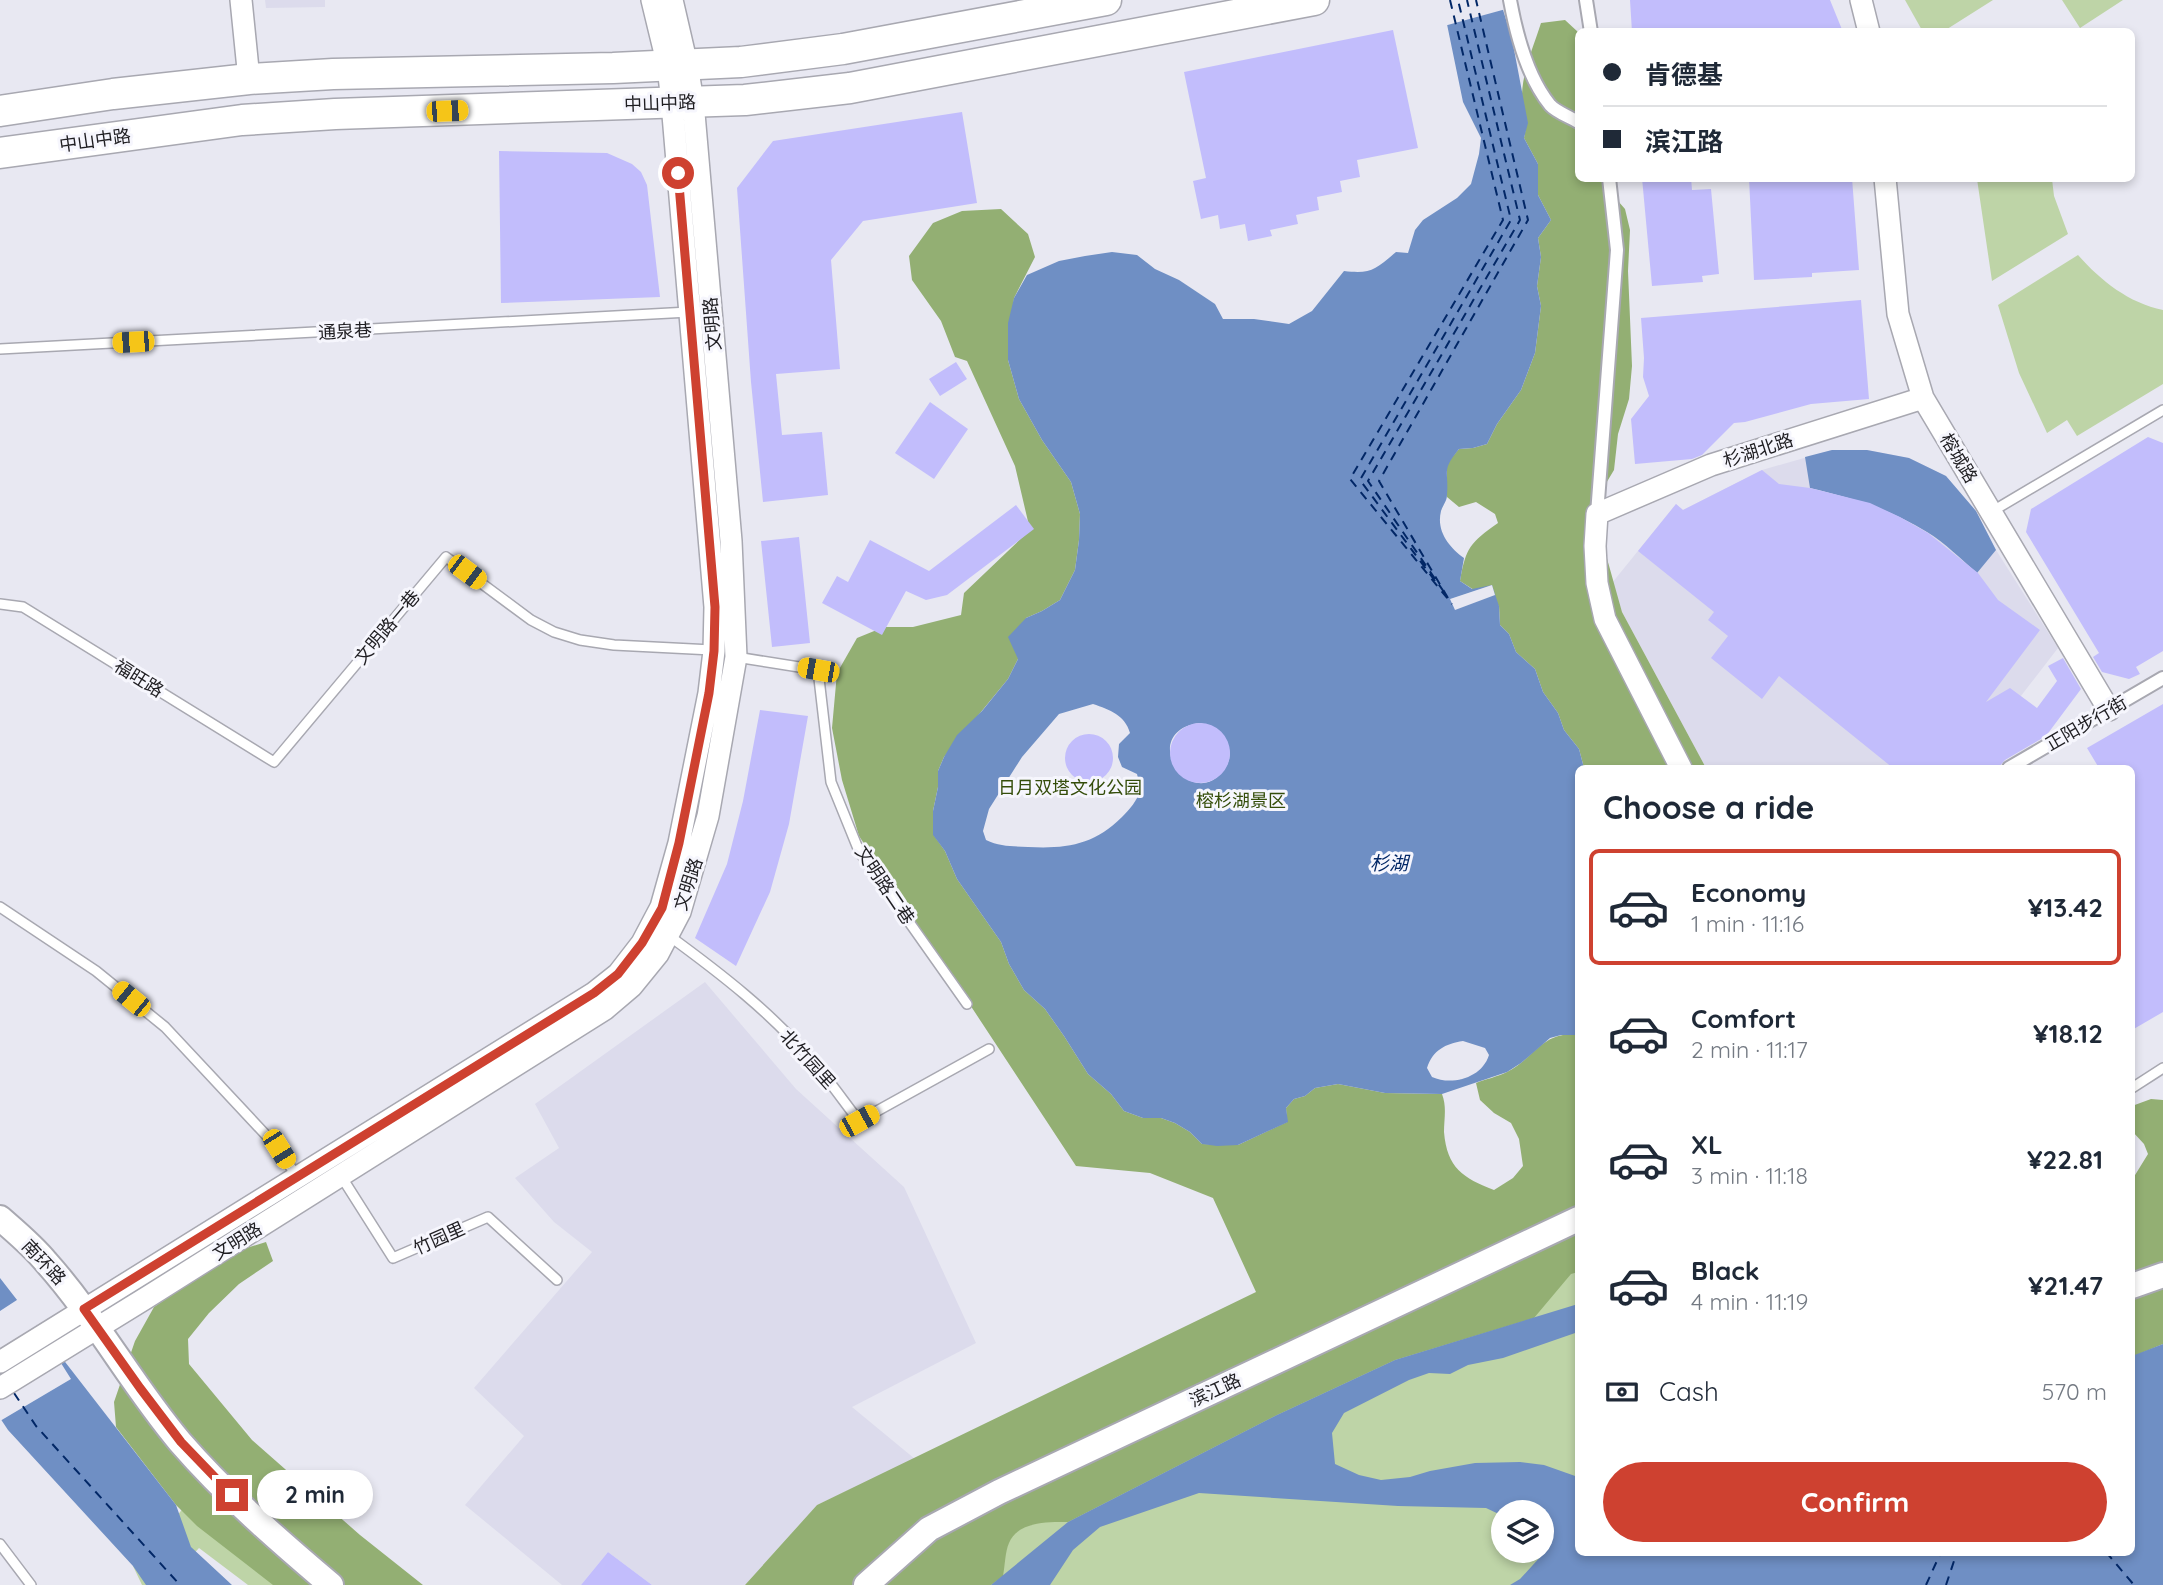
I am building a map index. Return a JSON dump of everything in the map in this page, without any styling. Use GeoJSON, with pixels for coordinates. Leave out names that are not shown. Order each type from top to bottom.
{"type":"FeatureCollection","features":[{"type":"Feature","properties":{"kind":"highway","name":"中山中路"},"geometry":{"type":"LineString","coordinates":[[0,153],[242,120],[335,114],[745,100],[850,88],[1314,0]]}},
{"type":"Feature","properties":{"kind":"highway","name":"中山中路"},"geometry":{"type":"LineString","coordinates":[[0,111],[113,94],[249,79],[741,62],[843,49],[1100,1]]}},
{"type":"Feature","properties":{"kind":"main road","name":"南环路"},"geometry":{"type":"LineString","coordinates":[[0,1218],[45,1260],[91,1319]]}},
{"type":"Feature","properties":{"kind":"main road","name":"滨江路"},"geometry":{"type":"LineString","coordinates":[[866,1585],[929,1529],[999,1492],[1575,1220]]}},
{"type":"Feature","properties":{"kind":"main road"},"geometry":{"type":"LineString","coordinates":[[2135,1285],[2163,1275]]}},
{"type":"Feature","properties":{"kind":"main road"},"geometry":{"type":"LineString","coordinates":[[91,1319],[181,1442],[232,1495],[331,1585]]}},
{"type":"Feature","properties":{"kind":"street"},"geometry":{"type":"LineString","coordinates":[[241,0],[249,79]]}},
{"type":"Feature","properties":{"kind":"street"},"geometry":{"type":"LineString","coordinates":[[652,0],[678,65]]}},
{"type":"Feature","properties":{"kind":"street"},"geometry":{"type":"LineString","coordinates":[[672,0],[682,102]]}},
{"type":"Feature","properties":{"kind":"street"},"geometry":{"type":"LineString","coordinates":[[1510,0],[1530,71],[1551,107],[1575,120]]}},
{"type":"Feature","properties":{"kind":"street"},"geometry":{"type":"LineString","coordinates":[[1586,0],[1590,28]]}},
{"type":"Feature","properties":{"kind":"street"},"geometry":{"type":"LineString","coordinates":[[1861,0],[1868,28]]}},
{"type":"Feature","properties":{"kind":"street","name":"文明路"},"geometry":{"type":"LineString","coordinates":[[0,1388],[66,1348],[91,1319],[297,1177],[594,993],[618,974],[642,943],[662,908],[685,817],[709,693],[714,651],[715,607],[689,312],[682,102]]}},
{"type":"Feature","properties":{"kind":"street","name":"文明路"},"geometry":{"type":"LineString","coordinates":[[0,1362],[53,1328],[91,1319],[341,1176],[605,1009],[632,986],[658,954],[680,912],[708,816],[736,657],[732,541],[682,102]]}},
{"type":"Feature","properties":{"kind":"street"},"geometry":{"type":"LineString","coordinates":[[1609,182],[1617,250],[1595,546],[1597,583],[1605,619],[1679,765]]}},
{"type":"Feature","properties":{"kind":"street","name":"榕城路"},"geometry":{"type":"LineString","coordinates":[[1885,182],[1898,314],[1923,398],[2109,710]]}},
{"type":"Feature","properties":{"kind":"street","name":"杉湖北路"},"geometry":{"type":"LineString","coordinates":[[1597,514],[1711,465],[1923,398]]}},
{"type":"Feature","properties":{"kind":"street","name":"正阳步行街"},"geometry":{"type":"LineString","coordinates":[[2013,765],[2163,678]]}},
{"type":"Feature","properties":{"kind":"lane","name":"通泉巷"},"geometry":{"type":"LineString","coordinates":[[0,349],[689,312]]}},
{"type":"Feature","properties":{"kind":"lane"},"geometry":{"type":"LineString","coordinates":[[1991,512],[2163,410]]}},
{"type":"Feature","properties":{"kind":"lane","name":"文明路一巷"},"geometry":{"type":"LineString","coordinates":[[274,762],[446,557],[531,620],[554,632],[580,640],[614,645],[714,651]]}},
{"type":"Feature","properties":{"kind":"lane","name":"福旺路"},"geometry":{"type":"LineString","coordinates":[[0,604],[23,607],[274,762]]}},
{"type":"Feature","properties":{"kind":"lane","name":"文明路二巷"},"geometry":{"type":"LineString","coordinates":[[736,657],[818,670],[831,782],[859,851],[967,1004]]}},
{"type":"Feature","properties":{"kind":"lane"},"geometry":{"type":"LineString","coordinates":[[0,907],[96,971],[165,1027],[279,1149],[297,1177]]}},
{"type":"Feature","properties":{"kind":"lane","name":"北竹园里"},"geometry":{"type":"LineString","coordinates":[[668,935],[723,976],[769,1017],[813,1061],[859,1121],[989,1049]]}},
{"type":"Feature","properties":{"kind":"lane"},"geometry":{"type":"LineString","coordinates":[[2135,1086],[2163,1068]]}},
{"type":"Feature","properties":{"kind":"lane","name":"竹园里"},"geometry":{"type":"LineString","coordinates":[[341,1176],[393,1258],[488,1217],[557,1280]]}},
{"type":"Feature","properties":{"kind":"lane"},"geometry":{"type":"LineString","coordinates":[[0,1544],[31,1585]]}},
{"type":"Feature","properties":{"kind":"shaded area"},"geometry":{"type":"Polygon","coordinates":[[[265,0],[325,0],[325,7],[266,8],[265,0]]]}},
{"type":"Feature","properties":{"kind":"shaded area"},"geometry":{"type":"Polygon","coordinates":[[[1832,450],[1867,450],[1909,458],[1946,476],[1976,511],[1996,550],[2058,648],[1997,727],[1929,765],[1704,765],[1622,612],[1612,583],[1676,504],[1683,510],[1762,470],[1832,450]]]}},
{"type":"Feature","properties":{"kind":"shaded area"},"geometry":{"type":"Polygon","coordinates":[[[705,982],[796,1089],[904,1187],[976,1343],[852,1407],[915,1459],[817,1505],[745,1585],[652,1585],[608,1552],[581,1585],[562,1585],[465,1505],[524,1436],[474,1388],[592,1252],[554,1222],[515,1178],[559,1148],[535,1104],[705,982]]]}},
{"type":"Feature","properties":{"kind":"green space"},"geometry":{"type":"Polygon","coordinates":[[[1905,0],[1993,0],[1949,28],[1921,28],[1905,0]]]}},
{"type":"Feature","properties":{"kind":"green space"},"geometry":{"type":"Polygon","coordinates":[[[2062,0],[2123,0],[2080,28],[2062,0]]]}},
{"type":"Feature","properties":{"kind":"green space"},"geometry":{"type":"Polygon","coordinates":[[[1565,20],[1575,29],[1575,182],[1604,182],[1625,209],[1630,230],[1628,271],[1632,366],[1629,399],[1618,434],[1614,470],[1587,515],[1606,555],[1622,612],[1704,765],[1583,765],[1579,749],[1564,730],[1558,713],[1543,692],[1535,669],[1516,652],[1509,634],[1500,625],[1499,606],[1460,581],[1467,553],[1475,541],[1498,523],[1495,514],[1476,502],[1459,507],[1447,497],[1447,463],[1459,449],[1487,444],[1497,424],[1521,390],[1535,353],[1541,306],[1537,286],[1541,257],[1538,238],[1551,220],[1538,195],[1538,164],[1524,138],[1526,120],[1522,94],[1527,67],[1541,23],[1565,20]]]}},
{"type":"Feature","properties":{"kind":"green space"},"geometry":{"type":"Polygon","coordinates":[[[1977,182],[2052,182],[2054,196],[2068,234],[1992,281],[1977,182]]]}},
{"type":"Feature","properties":{"kind":"green space"},"geometry":{"type":"Polygon","coordinates":[[[1001,209],[1028,234],[1035,257],[1014,298],[1008,360],[1019,399],[1042,440],[1071,482],[1080,514],[1075,570],[1060,600],[1026,618],[1018,659],[1008,679],[944,757],[938,771],[933,834],[945,851],[957,879],[1001,942],[1009,964],[1024,990],[1045,1009],[1088,1074],[1111,1094],[1124,1111],[1143,1118],[1161,1118],[1175,1123],[1190,1132],[1202,1144],[1238,1145],[1287,1122],[1286,1108],[1294,1099],[1305,1096],[1315,1088],[1338,1084],[1385,1093],[1442,1094],[1445,1108],[1444,1132],[1453,1163],[1465,1176],[1494,1190],[1513,1178],[1523,1166],[1519,1139],[1511,1123],[1480,1100],[1476,1083],[1507,1072],[1547,1041],[1575,1035],[1575,1273],[1571,1274],[1534,1318],[1395,1360],[1277,1415],[1068,1522],[1035,1524],[1019,1530],[1008,1547],[1003,1576],[991,1585],[745,1585],[817,1505],[1256,1292],[1213,1198],[1150,1173],[1076,1166],[859,836],[842,780],[832,728],[837,673],[857,638],[884,627],[913,627],[961,615],[964,593],[1030,530],[1015,466],[967,361],[955,357],[941,321],[912,280],[909,256],[933,223],[962,211],[1001,209]]]}},
{"type":"Feature","properties":{"kind":"green space"},"geometry":{"type":"Polygon","coordinates":[[[2078,255],[2116,290],[2163,310],[2163,384],[2077,436],[2067,420],[2047,433],[2019,373],[1998,305],[2078,255]]]}},
{"type":"Feature","properties":{"kind":"green space"},"geometry":{"type":"Polygon","coordinates":[[[2151,1099],[2163,1100],[2163,1344],[2135,1356],[2135,1175],[2148,1154],[2144,1144],[2135,1134],[2135,1105],[2151,1099]]]}},
{"type":"Feature","properties":{"kind":"green space"},"geometry":{"type":"Polygon","coordinates":[[[266,1242],[273,1261],[239,1284],[209,1313],[188,1339],[189,1364],[252,1440],[360,1535],[423,1585],[273,1585],[197,1526],[176,1505],[116,1427],[114,1402],[135,1341],[154,1307],[237,1251],[266,1242]]]}},
{"type":"Feature","properties":{"kind":"green space"},"geometry":{"type":"Polygon","coordinates":[[[1575,1251],[1575,1556],[1555,1585],[908,1585],[1575,1251]]]}},
{"type":"Feature","properties":{"kind":"green space"},"geometry":{"type":"Polygon","coordinates":[[[187,1504],[283,1585],[248,1585],[199,1548],[165,1585],[142,1585],[133,1566],[187,1504]]]}},
{"type":"Feature","properties":{"kind":"water","name":"杉湖"},"geometry":{"type":"Polygon","coordinates":[[[1442,0],[1500,0],[1512,39],[1528,123],[1524,138],[1538,164],[1538,195],[1551,220],[1538,238],[1541,257],[1537,286],[1541,306],[1535,353],[1521,390],[1497,424],[1487,444],[1459,449],[1450,462],[1447,471],[1447,497],[1441,511],[1440,525],[1449,544],[1464,558],[1460,581],[1472,589],[1492,585],[1499,606],[1500,625],[1509,634],[1516,652],[1535,669],[1543,692],[1558,713],[1564,730],[1579,749],[1583,765],[1575,765],[1575,1035],[1550,1038],[1507,1072],[1442,1094],[1385,1093],[1338,1084],[1315,1088],[1305,1096],[1294,1099],[1286,1108],[1288,1122],[1238,1145],[1202,1144],[1190,1132],[1175,1123],[1161,1118],[1143,1118],[1124,1111],[1111,1094],[1088,1074],[1045,1009],[1024,990],[1009,964],[1001,942],[957,879],[945,851],[933,835],[938,771],[957,735],[982,711],[1008,679],[1018,659],[1008,637],[1026,618],[1060,600],[1075,570],[1080,514],[1071,482],[1042,440],[1019,399],[1008,360],[1008,323],[1014,298],[1027,275],[1059,261],[1112,252],[1137,255],[1155,269],[1179,280],[1215,304],[1223,319],[1254,319],[1289,324],[1312,311],[1344,271],[1367,271],[1377,267],[1396,252],[1408,253],[1415,230],[1423,220],[1457,198],[1471,184],[1481,138],[1463,102],[1442,0]],[[1093,704],[1059,714],[1022,757],[989,809],[983,831],[986,840],[1001,845],[1028,847],[1067,846],[1101,834],[1125,814],[1140,790],[1137,774],[1122,767],[1118,757],[1119,744],[1130,733],[1121,717],[1093,704]],[[1200,723],[1181,729],[1172,740],[1170,753],[1175,766],[1184,777],[1196,783],[1210,782],[1223,771],[1230,755],[1221,734],[1200,723]],[[1463,1041],[1445,1046],[1433,1057],[1427,1068],[1432,1077],[1457,1080],[1480,1069],[1489,1055],[1485,1048],[1463,1041]]]}},
{"type":"Feature","properties":{"kind":"water"},"geometry":{"type":"Polygon","coordinates":[[[1832,450],[1867,450],[1909,458],[1946,476],[1976,511],[1996,550],[1977,573],[1940,541],[1913,524],[1870,505],[1810,488],[1805,457],[1832,450]]]}},
{"type":"Feature","properties":{"kind":"water"},"geometry":{"type":"Polygon","coordinates":[[[0,1278],[176,1505],[191,1547],[232,1585],[146,1585],[133,1566],[8,1430],[0,1418],[0,1278]]]}},
{"type":"Feature","properties":{"kind":"water"},"geometry":{"type":"Polygon","coordinates":[[[1575,1305],[1575,1333],[1503,1358],[1468,1365],[1450,1374],[1429,1373],[1409,1380],[1344,1413],[1332,1433],[1335,1464],[1359,1475],[1381,1480],[1410,1477],[1475,1463],[1520,1462],[1544,1465],[1575,1476],[1575,1556],[2135,1556],[2135,1355],[2163,1344],[2163,1585],[1510,1585],[1520,1579],[1535,1563],[1554,1563],[1554,1500],[1491,1500],[1491,1510],[1199,1493],[1100,1527],[1073,1550],[1050,1585],[991,1585],[1068,1522],[1277,1415],[1395,1360],[1575,1305]]]}},
{"type":"Feature","properties":{"kind":"pier"},"geometry":{"type":"Polygon","coordinates":[[[1438,0],[1504,0],[1506,9],[1444,26],[1438,0]]]}},
{"type":"Feature","properties":{"kind":"pier"},"geometry":{"type":"Polygon","coordinates":[[[1492,585],[1495,595],[1455,610],[1450,599],[1492,585]]]}},
{"type":"Feature","properties":{"kind":"pier"},"geometry":{"type":"Polygon","coordinates":[[[20,1298],[71,1379],[0,1421],[0,1311],[20,1298]]]}},
{"type":"Feature","properties":{"kind":"building"},"geometry":{"type":"Polygon","coordinates":[[[1630,0],[1830,0],[1841,28],[1632,28],[1630,0]]]}},
{"type":"Feature","properties":{"kind":"building"},"geometry":{"type":"Polygon","coordinates":[[[1393,30],[1418,148],[1357,160],[1360,177],[1340,181],[1342,192],[1317,197],[1319,210],[1296,215],[1298,224],[1270,230],[1272,236],[1248,241],[1245,224],[1220,229],[1218,215],[1201,219],[1193,181],[1206,178],[1184,72],[1393,30]]]}},
{"type":"Feature","properties":{"kind":"building"},"geometry":{"type":"Polygon","coordinates":[[[962,112],[977,203],[863,221],[831,260],[840,369],[776,374],[782,435],[822,432],[828,495],[763,502],[737,188],[773,141],[962,112]]]}},
{"type":"Feature","properties":{"kind":"building"},"geometry":{"type":"Polygon","coordinates":[[[499,151],[607,153],[632,164],[641,172],[647,185],[660,297],[501,303],[499,151]]]}},
{"type":"Feature","properties":{"kind":"building"},"geometry":{"type":"Polygon","coordinates":[[[1642,182],[1691,182],[1692,190],[1711,189],[1719,274],[1702,276],[1703,282],[1652,286],[1642,182]]]}},
{"type":"Feature","properties":{"kind":"building"},"geometry":{"type":"Polygon","coordinates":[[[1749,182],[1852,182],[1859,270],[1812,273],[1812,277],[1754,280],[1749,182]]]}},
{"type":"Feature","properties":{"kind":"building"},"geometry":{"type":"Polygon","coordinates":[[[1861,300],[1869,399],[1811,404],[1734,423],[1702,455],[1692,459],[1635,464],[1631,419],[1649,396],[1643,377],[1641,318],[1861,300]]]}},
{"type":"Feature","properties":{"kind":"building"},"geometry":{"type":"Polygon","coordinates":[[[956,362],[967,379],[940,396],[929,379],[956,362]]]}},
{"type":"Feature","properties":{"kind":"building"},"geometry":{"type":"Polygon","coordinates":[[[930,402],[968,429],[934,479],[895,453],[930,402]]]}},
{"type":"Feature","properties":{"kind":"building"},"geometry":{"type":"Polygon","coordinates":[[[2148,437],[2163,443],[2163,651],[2136,667],[2140,674],[2129,679],[2102,672],[2093,657],[2099,653],[2026,532],[2031,509],[2148,437]]]}},
{"type":"Feature","properties":{"kind":"building"},"geometry":{"type":"Polygon","coordinates":[[[1762,470],[1779,484],[1810,488],[1870,503],[1928,533],[1978,573],[1998,600],[2040,630],[1986,702],[2010,688],[2037,708],[2057,681],[2048,666],[2063,658],[2081,689],[2046,736],[2001,765],[1889,765],[1779,676],[1762,699],[1711,658],[1728,636],[1708,620],[1714,612],[1638,551],[1676,504],[1683,510],[1762,470]]]}},
{"type":"Feature","properties":{"kind":"building"},"geometry":{"type":"Polygon","coordinates":[[[1016,505],[1034,529],[947,595],[926,600],[906,591],[882,635],[822,603],[837,576],[848,582],[870,540],[929,571],[1016,505]]]}},
{"type":"Feature","properties":{"kind":"building"},"geometry":{"type":"Polygon","coordinates":[[[799,537],[810,643],[772,647],[761,541],[799,537]]]}},
{"type":"Feature","properties":{"kind":"building"},"geometry":{"type":"Polygon","coordinates":[[[2163,704],[2163,1012],[2135,1028],[2135,765],[2097,765],[2087,748],[2163,704]]]}},
{"type":"Feature","properties":{"kind":"building"},"geometry":{"type":"Polygon","coordinates":[[[760,710],[808,716],[789,824],[770,892],[736,966],[695,938],[727,864],[743,801],[760,710]]]}},
{"type":"Feature","properties":{"kind":"building","name":"日月双塔文化公园"},"geometry":{"type":"Polygon","coordinates":[[[1200,723],[1221,732],[1230,753],[1221,774],[1200,783],[1179,774],[1170,753],[1179,732],[1200,723]]]}},
{"type":"Feature","properties":{"kind":"building"},"geometry":{"type":"Polygon","coordinates":[[[1089,734],[1106,741],[1113,758],[1106,775],[1089,782],[1072,775],[1065,758],[1072,741],[1089,734]]]}},
{"type":"Feature","properties":{"kind":"building"},"geometry":{"type":"Polygon","coordinates":[[[608,1552],[652,1585],[581,1585],[608,1552]]]}},
{"type":"Feature","properties":{"kind":"ferry route"},"geometry":{"type":"LineString","coordinates":[[1450,0],[1503,220],[1350,479],[1452,604]]}},
{"type":"Feature","properties":{"kind":"ferry route"},"geometry":{"type":"LineString","coordinates":[[1435,581],[1360,480],[1511,220],[1458,0]]}},
{"type":"Feature","properties":{"kind":"ferry route"},"geometry":{"type":"LineString","coordinates":[[1444,592],[1368,481],[1520,220],[1467,0]]}},
{"type":"Feature","properties":{"kind":"ferry route"},"geometry":{"type":"LineString","coordinates":[[1448,598],[1379,481],[1528,220],[1476,0]]}},
{"type":"Feature","properties":{"kind":"ferry route"},"geometry":{"type":"LineString","coordinates":[[14,1393],[36,1426],[180,1585]]}},
{"type":"Feature","properties":{"kind":"ferry route"},"geometry":{"type":"LineString","coordinates":[[1926,1585],[1939,1556]]}},
{"type":"Feature","properties":{"kind":"ferry route"},"geometry":{"type":"LineString","coordinates":[[1946,1585],[1956,1556]]}},
{"type":"Feature","properties":{"kind":"ferry route"},"geometry":{"type":"LineString","coordinates":[[2109,1556],[2134,1585]]}},
{"type":"Feature","properties":{"kind":"route"},"geometry":{"type":"LineString","coordinates":[[232,1495],[181,1442],[84,1309],[594,993],[618,974],[642,943],[662,908],[685,817],[709,693],[715,607],[678,173]]}},
{"type":"Feature","properties":{"kind":"park label","name":"榕杉湖景区"},"geometry":{"type":"Point","coordinates":[1241,800]}}]}
